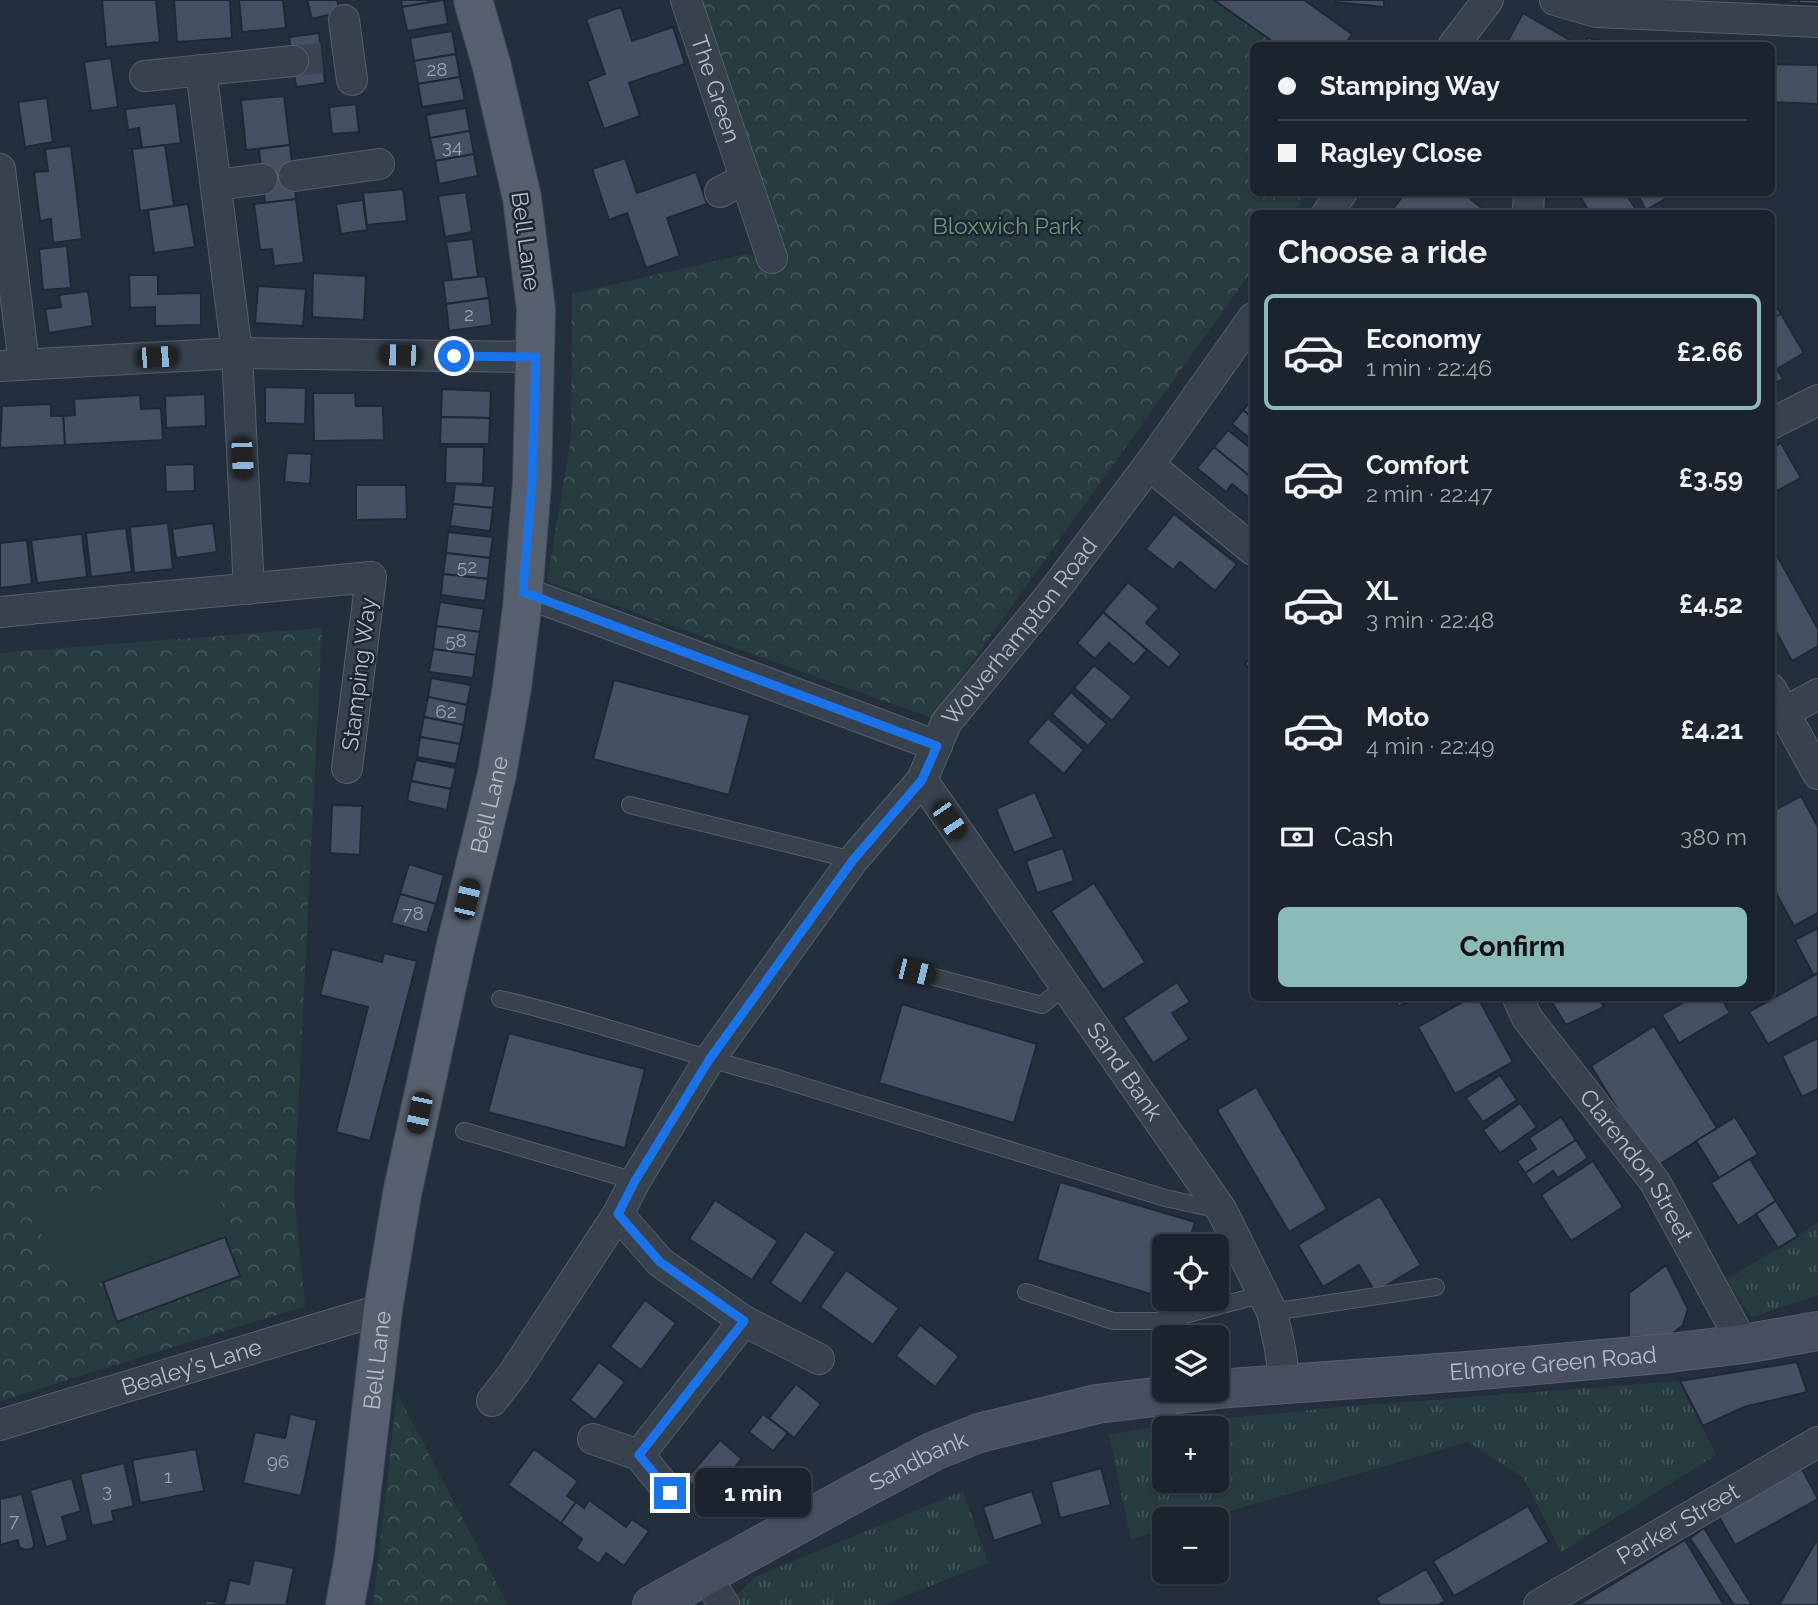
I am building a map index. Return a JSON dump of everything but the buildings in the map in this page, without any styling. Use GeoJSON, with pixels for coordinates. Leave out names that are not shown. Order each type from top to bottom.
{"type":"FeatureCollection","features":[{"type":"Feature","properties":{"kind":"main road","name":"Bell Lane"},"geometry":{"type":"LineString","coordinates":[[345,1605],[354,1556],[383,1309],[407,1167],[497,775],[512,687],[532,482],[536,309],[522,198],[492,67],[473,0]]}},
{"type":"Feature","properties":{"kind":"main road","name":"Elmore Green Road"},"geometry":{"type":"LineString","coordinates":[[1285,1385],[1481,1370],[1743,1344],[1818,1331]]}},
{"type":"Feature","properties":{"kind":"main road","name":"Sandbank"},"geometry":{"type":"LineString","coordinates":[[1229,1388],[1285,1385]]}},
{"type":"Feature","properties":{"kind":"main road","name":"Sandbank"},"geometry":{"type":"LineString","coordinates":[[652,1605],[715,1590],[911,1463],[979,1433],[1097,1404],[1152,1397]]}},
{"type":"Feature","properties":{"kind":"street","name":"The Green"},"geometry":{"type":"LineString","coordinates":[[686,0],[732,186],[772,258]]}},
{"type":"Feature","properties":{"kind":"street"},"geometry":{"type":"LineString","coordinates":[[1456,42],[1488,0]]}},
{"type":"Feature","properties":{"kind":"street"},"geometry":{"type":"LineString","coordinates":[[1555,0],[1596,12],[1818,22]]}},
{"type":"Feature","properties":{"kind":"street"},"geometry":{"type":"LineString","coordinates":[[341,64],[344,20]]}},
{"type":"Feature","properties":{"kind":"street"},"geometry":{"type":"LineString","coordinates":[[145,76],[293,61]]}},
{"type":"Feature","properties":{"kind":"street"},"geometry":{"type":"LineString","coordinates":[[201,70],[237,353],[249,589]]}},
{"type":"Feature","properties":{"kind":"street"},"geometry":{"type":"LineString","coordinates":[[294,176],[379,164]]}},
{"type":"Feature","properties":{"kind":"street"},"geometry":{"type":"LineString","coordinates":[[0,169],[12,365],[237,353],[536,357]]}},
{"type":"Feature","properties":{"kind":"street"},"geometry":{"type":"LineString","coordinates":[[216,185],[262,179]]}},
{"type":"Feature","properties":{"kind":"street","name":"Wolverhampton Road"},"geometry":{"type":"LineString","coordinates":[[492,1401],[513,1374],[618,1214],[635,1181],[709,1060],[853,860],[922,780],[946,723],[1049,596],[1149,465],[1250,322]]}},
{"type":"Feature","properties":{"kind":"street"},"geometry":{"type":"LineString","coordinates":[[1775,422],[1818,400]]}},
{"type":"Feature","properties":{"kind":"street"},"geometry":{"type":"LineString","coordinates":[[1149,465],[1250,548]]}},
{"type":"Feature","properties":{"kind":"street","name":"Stamping Way"},"geometry":{"type":"LineString","coordinates":[[0,612],[371,578],[347,768]]}},
{"type":"Feature","properties":{"kind":"street"},"geometry":{"type":"LineString","coordinates":[[523,592],[937,746]]}},
{"type":"Feature","properties":{"kind":"street"},"geometry":{"type":"LineString","coordinates":[[1818,694],[1778,700],[1818,774]]}},
{"type":"Feature","properties":{"kind":"street","name":"Sand Bank"},"geometry":{"type":"LineString","coordinates":[[922,780],[1223,1210],[1268,1303],[1280,1348],[1285,1385]]}},
{"type":"Feature","properties":{"kind":"street","name":"Clarendon Street"},"geometry":{"type":"LineString","coordinates":[[1519,1001],[1527,1018],[1655,1182],[1743,1344]]}},
{"type":"Feature","properties":{"kind":"street"},"geometry":{"type":"LineString","coordinates":[[618,1214],[660,1262],[744,1321],[819,1359]]}},
{"type":"Feature","properties":{"kind":"street","name":"Bealey’s Lane"},"geometry":{"type":"LineString","coordinates":[[0,1424],[383,1309]]}},
{"type":"Feature","properties":{"kind":"street"},"geometry":{"type":"LineString","coordinates":[[639,1455],[744,1321]]}},
{"type":"Feature","properties":{"kind":"street"},"geometry":{"type":"LineString","coordinates":[[593,1438],[639,1455],[670,1493]]}},
{"type":"Feature","properties":{"kind":"street","name":"Parker Street"},"geometry":{"type":"LineString","coordinates":[[1539,1605],[1818,1442]]}},
{"type":"Feature","properties":{"kind":"lane"},"geometry":{"type":"LineString","coordinates":[[630,804],[853,860]]}},
{"type":"Feature","properties":{"kind":"lane"},"geometry":{"type":"LineString","coordinates":[[915,972],[1042,1005],[1064,986]]}},
{"type":"Feature","properties":{"kind":"lane"},"geometry":{"type":"LineString","coordinates":[[500,999],[548,1010],[709,1060],[775,1077],[1165,1198],[1223,1210]]}},
{"type":"Feature","properties":{"kind":"lane"},"geometry":{"type":"LineString","coordinates":[[464,1131],[635,1181]]}},
{"type":"Feature","properties":{"kind":"lane"},"geometry":{"type":"LineString","coordinates":[[1026,1292],[1113,1321],[1161,1321],[1268,1303],[1436,1287]]}},
{"type":"Feature","properties":{"kind":"green space","name":"Bloxwich Park"},"geometry":{"type":"Polygon","coordinates":[[[699,0],[1214,0],[1275,42],[1250,42],[1250,196],[1306,196],[1295,210],[1250,210],[1250,273],[932,718],[547,581],[571,439],[572,294],[746,254],[785,269],[699,0]]]}},
{"type":"Feature","properties":{"kind":"green space"},"geometry":{"type":"Polygon","coordinates":[[[322,628],[294,1194],[305,1306],[0,1401],[0,653],[322,628]]]}},
{"type":"Feature","properties":{"kind":"green space"},"geometry":{"type":"Polygon","coordinates":[[[194,1173],[212,1180],[234,1232],[73,1293],[26,1204],[180,1174],[194,1173]]]}},
{"type":"Feature","properties":{"kind":"green space"},"geometry":{"type":"Polygon","coordinates":[[[1818,1223],[1818,1295],[1752,1317],[1726,1280],[1818,1223]]]}},
{"type":"Feature","properties":{"kind":"green space"},"geometry":{"type":"Polygon","coordinates":[[[1680,1381],[1716,1455],[1561,1552],[1523,1477],[1468,1442],[1229,1511],[1229,1507],[1152,1507],[1152,1533],[1131,1539],[1109,1435],[1152,1427],[1152,1493],[1229,1493],[1229,1418],[1680,1381]]]}},
{"type":"Feature","properties":{"kind":"green space"},"geometry":{"type":"Polygon","coordinates":[[[397,1393],[508,1605],[373,1605],[397,1393]]]}},
{"type":"Feature","properties":{"kind":"green space"},"geometry":{"type":"Polygon","coordinates":[[[963,1491],[988,1563],[883,1605],[734,1605],[732,1600],[755,1577],[963,1491]]]}},
{"type":"Feature","properties":{"kind":"tunnel"},"geometry":{"type":"LineString","coordinates":[[293,61],[322,58]]}},
{"type":"Feature","properties":{"kind":"route"},"geometry":{"type":"LineString","coordinates":[[454,356],[536,357],[532,482],[523,592],[937,746],[922,780],[853,860],[709,1060],[635,1181],[618,1214],[660,1262],[744,1321],[639,1455],[670,1493]]}}]}
